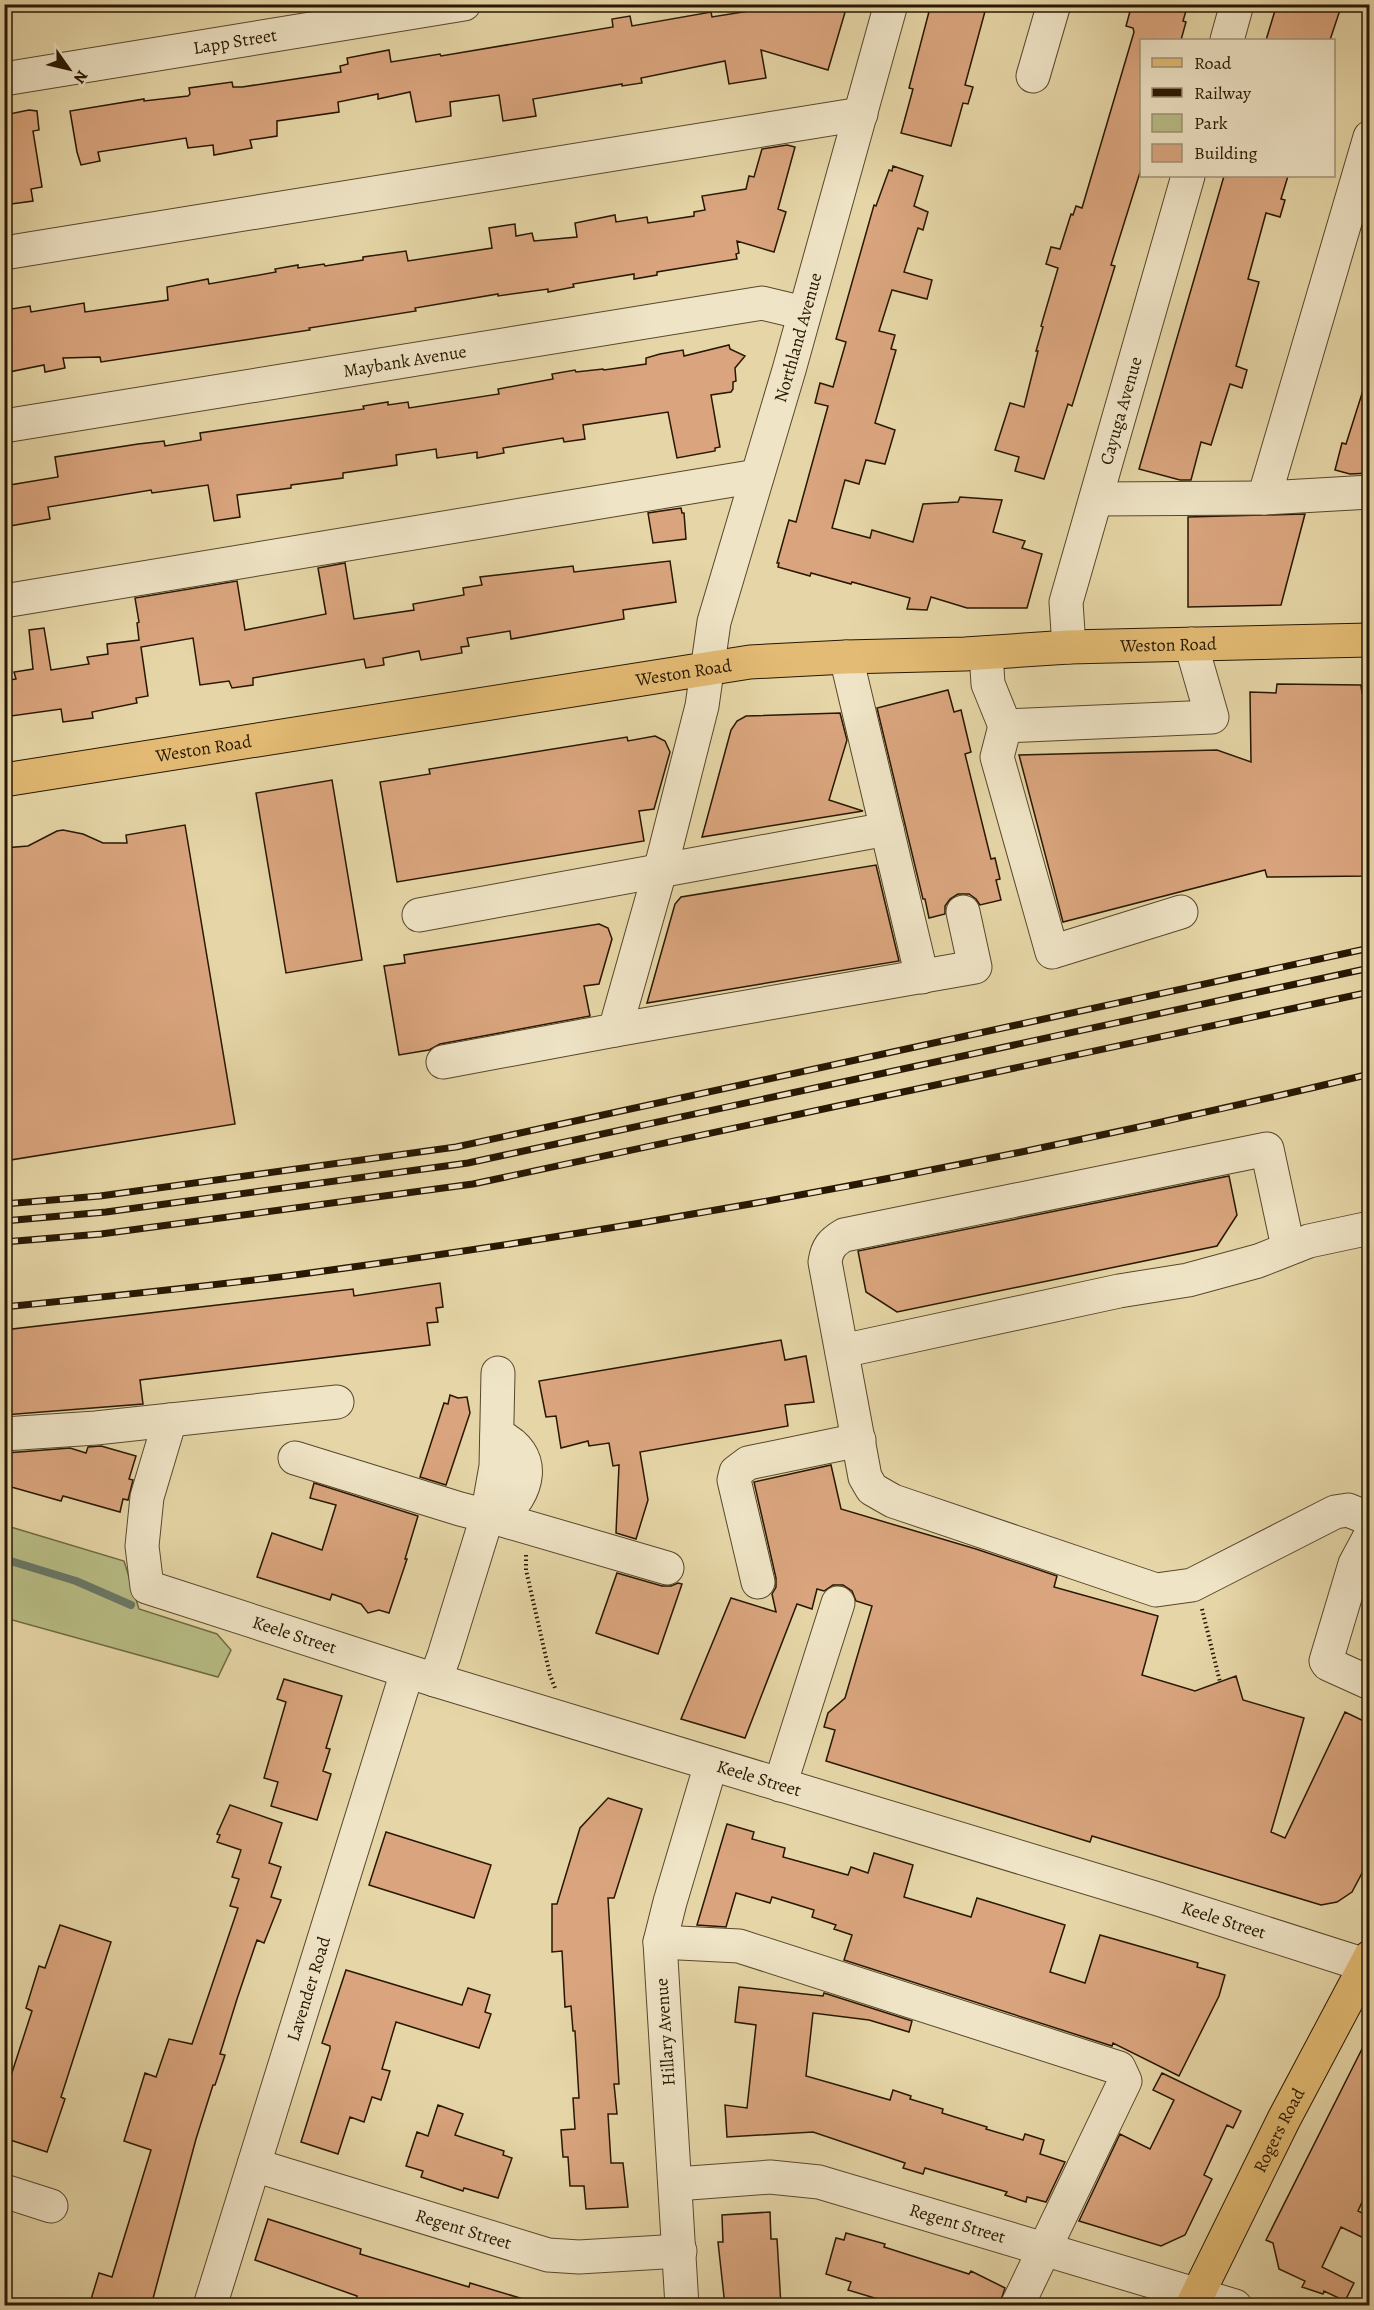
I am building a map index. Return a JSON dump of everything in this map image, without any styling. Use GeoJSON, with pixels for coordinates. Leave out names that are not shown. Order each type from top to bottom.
{"type":"FeatureCollection","features":[{"type":"Feature","properties":{"kind":"main road","name":"Weston Road"},"geometry":{"type":"LineString","coordinates":[[4,780],[750,662],[986,653],[1069,646],[1370,640]]}},
{"type":"Feature","properties":{"kind":"main road","name":"Rogers Road"},"geometry":{"type":"LineString","coordinates":[[1195,2300],[1284,2119],[1368,1963]]}},
{"type":"Feature","properties":{"kind":"street","name":"Lapp Street"},"geometry":{"type":"LineString","coordinates":[[4,78],[464,4]]}},
{"type":"Feature","properties":{"kind":"street","name":"Northland Avenue"},"geometry":{"type":"LineString","coordinates":[[615,1030],[660,872],[702,706],[714,622],[891,4]]}},
{"type":"Feature","properties":{"kind":"street"},"geometry":{"type":"LineString","coordinates":[[1033,76],[1054,4]]}},
{"type":"Feature","properties":{"kind":"street"},"geometry":{"type":"LineString","coordinates":[[1227,39],[1237,4]]}},
{"type":"Feature","properties":{"kind":"street"},"geometry":{"type":"LineString","coordinates":[[4,253],[861,114]]}},
{"type":"Feature","properties":{"kind":"street"},"geometry":{"type":"LineString","coordinates":[[1264,498],[1370,137]]}},
{"type":"Feature","properties":{"kind":"street","name":"Cayuga Avenue"},"geometry":{"type":"LineString","coordinates":[[1069,646],[1066,602],[1188,177]]}},
{"type":"Feature","properties":{"kind":"street","name":"Maybank Avenue"},"geometry":{"type":"LineString","coordinates":[[4,426],[762,303],[804,314]]}},
{"type":"Feature","properties":{"kind":"street"},"geometry":{"type":"LineString","coordinates":[[4,601],[757,476]]}},
{"type":"Feature","properties":{"kind":"street"},"geometry":{"type":"LineString","coordinates":[[1096,499],[1264,498],[1370,492]]}},
{"type":"Feature","properties":{"kind":"street"},"geometry":{"type":"LineString","coordinates":[[1005,726],[1212,717],[1191,644]]}},
{"type":"Feature","properties":{"kind":"street"},"geometry":{"type":"LineString","coordinates":[[986,653],[988,684],[1005,726],[997,758],[1052,952],[1181,912]]}},
{"type":"Feature","properties":{"kind":"street"},"geometry":{"type":"LineString","coordinates":[[846,657],[922,976]]}},
{"type":"Feature","properties":{"kind":"street"},"geometry":{"type":"LineString","coordinates":[[419,915],[887,830]]}},
{"type":"Feature","properties":{"kind":"street"},"geometry":{"type":"LineString","coordinates":[[443,1062],[975,967],[963,912]]}},
{"type":"Feature","properties":{"kind":"street"},"geometry":{"type":"LineString","coordinates":[[1288,1247],[1267,1149],[844,1234],[832,1242],[825,1262],[865,1477],[872,1489],[893,1502],[1156,1590],[1192,1586],[1335,1512],[1348,1510],[1370,1519]]}},
{"type":"Feature","properties":{"kind":"street"},"geometry":{"type":"LineString","coordinates":[[842,1351],[1119,1291],[1188,1280],[1257,1261],[1288,1247],[1309,1241],[1370,1228]]}},
{"type":"Feature","properties":{"kind":"street","name":"Lavender Road"},"geometry":{"type":"LineString","coordinates":[[210,2306],[254,2165],[421,1676],[448,1646],[505,1521],[496,1467],[498,1373]]}},
{"type":"Feature","properties":{"kind":"street"},"geometry":{"type":"LineString","coordinates":[[4,1434],[96,1428],[337,1402]]}},
{"type":"Feature","properties":{"kind":"street","name":"Keele Street"},"geometry":{"type":"LineString","coordinates":[[170,1420],[147,1497],[142,1546],[147,1587],[421,1676],[1368,1963]]}},
{"type":"Feature","properties":{"kind":"street"},"geometry":{"type":"LineString","coordinates":[[758,1582],[734,1480],[736,1472],[748,1463],[859,1440]]}},
{"type":"Feature","properties":{"kind":"street"},"geometry":{"type":"LineString","coordinates":[[296,1458],[667,1568]]}},
{"type":"Feature","properties":{"kind":"street"},"geometry":{"type":"LineString","coordinates":[[1367,1676],[1328,1664],[1326,1661],[1361,1580],[1355,1564],[1370,1536]]}},
{"type":"Feature","properties":{"kind":"street"},"geometry":{"type":"LineString","coordinates":[[780,1785],[838,1603]]}},
{"type":"Feature","properties":{"kind":"street","name":"Hillary Avenue"},"geometry":{"type":"LineString","coordinates":[[682,2306],[660,1942],[711,1764]]}},
{"type":"Feature","properties":{"kind":"street"},"geometry":{"type":"LineString","coordinates":[[660,1942],[740,1946],[1119,2068],[1125,2082],[1017,2306]]}},
{"type":"Feature","properties":{"kind":"street","name":"Regent Street"},"geometry":{"type":"LineString","coordinates":[[254,2165],[548,2255],[579,2257],[680,2251]]}},
{"type":"Feature","properties":{"kind":"street","name":"Regent Street"},"geometry":{"type":"LineString","coordinates":[[676,2184],[770,2177],[819,2182],[1045,2250],[1195,2300],[1234,2306]]}},
{"type":"Feature","properties":{"kind":"street"},"geometry":{"type":"LineString","coordinates":[[4,2192],[51,2206]]}},
{"type":"Feature","properties":{"kind":"path"},"geometry":{"type":"LineString","coordinates":[[505,1521],[526,1570],[555,1688]]}},
{"type":"Feature","properties":{"kind":"path"},"geometry":{"type":"LineString","coordinates":[[1201,1605],[1220,1682]]}},
{"type":"Feature","properties":{"kind":"green space"},"geometry":{"type":"Polygon","coordinates":[[[4,1525],[124,1561],[139,1609],[217,1634],[231,1650],[218,1677],[5,1618],[4,1525]]]}},
{"type":"Feature","properties":{"kind":"building"},"geometry":{"type":"Polygon","coordinates":[[[831,4],[846,9],[828,70],[761,50],[766,78],[729,84],[725,61],[641,78],[642,83],[622,86],[622,84],[533,99],[536,116],[503,121],[499,95],[450,102],[451,116],[416,122],[410,92],[378,99],[378,94],[338,102],[339,112],[277,121],[277,136],[250,140],[252,148],[214,155],[213,145],[188,148],[186,138],[98,152],[100,161],[81,165],[77,152],[70,111],[144,99],[144,101],[188,96],[189,88],[232,82],[233,87],[242,87],[341,72],[340,66],[348,64],[347,58],[389,50],[391,62],[440,54],[441,56],[613,27],[612,19],[630,16],[632,26],[711,12],[712,17],[761,9],[761,6],[831,4]]]}},
{"type":"Feature","properties":{"kind":"building"},"geometry":{"type":"Polygon","coordinates":[[[931,4],[987,4],[965,85],[973,87],[968,104],[963,103],[951,146],[901,133],[913,89],[909,88],[931,4]]]}},
{"type":"Feature","properties":{"kind":"building"},"geometry":{"type":"Polygon","coordinates":[[[1132,4],[1188,4],[1181,39],[1140,39],[1140,172],[1111,265],[1115,266],[1072,406],[1068,404],[1044,479],[1015,471],[1019,457],[995,450],[1010,403],[1024,407],[1038,351],[1036,351],[1043,327],[1041,326],[1058,268],[1046,264],[1051,247],[1060,249],[1071,214],[1073,215],[1076,206],[1082,208],[1134,32],[1133,28],[1126,26],[1132,4]]]}},
{"type":"Feature","properties":{"kind":"building"},"geometry":{"type":"Polygon","coordinates":[[[1277,4],[1342,4],[1330,39],[1266,39],[1277,4]]]}},
{"type":"Feature","properties":{"kind":"building"},"geometry":{"type":"Polygon","coordinates":[[[29,110],[37,111],[39,130],[33,131],[42,187],[31,189],[33,201],[4,205],[4,115],[29,110]]]}},
{"type":"Feature","properties":{"kind":"building"},"geometry":{"type":"Polygon","coordinates":[[[787,145],[795,147],[778,209],[786,212],[774,252],[737,241],[739,253],[736,254],[737,259],[657,272],[657,275],[634,279],[634,274],[573,284],[574,287],[548,292],[548,289],[498,296],[498,294],[415,308],[416,311],[309,328],[310,330],[101,362],[100,357],[63,358],[65,368],[45,372],[44,365],[4,373],[4,342],[10,341],[5,310],[30,306],[31,312],[84,303],[85,312],[168,300],[167,287],[208,279],[209,284],[276,272],[275,269],[298,265],[298,268],[324,264],[325,266],[363,260],[363,257],[406,251],[408,261],[492,248],[489,228],[515,224],[516,236],[532,233],[534,241],[577,237],[575,223],[615,215],[616,222],[647,217],[648,223],[694,216],[694,212],[705,210],[702,196],[746,189],[749,176],[754,177],[762,149],[787,145]]]}},
{"type":"Feature","properties":{"kind":"building"},"geometry":{"type":"Polygon","coordinates":[[[893,166],[923,176],[914,206],[928,212],[923,230],[918,228],[904,272],[932,280],[927,299],[892,290],[879,331],[895,335],[891,349],[896,350],[875,423],[895,430],[885,464],[866,460],[859,484],[845,480],[832,528],[870,538],[872,530],[913,542],[923,504],[958,502],[960,497],[1002,500],[993,532],[1025,541],[1022,548],[1042,554],[1027,608],[967,608],[931,597],[927,610],[907,609],[910,598],[852,582],[851,584],[811,573],[810,576],[778,567],[779,563],[777,563],[789,520],[796,522],[828,406],[815,403],[820,383],[833,387],[846,342],[836,339],[874,205],[876,206],[889,170],[892,171],[893,166]]]}},
{"type":"Feature","properties":{"kind":"building"},"geometry":{"type":"Polygon","coordinates":[[[1224,177],[1288,177],[1281,199],[1285,200],[1280,217],[1266,213],[1248,279],[1259,282],[1236,366],[1247,370],[1242,388],[1230,384],[1211,445],[1201,442],[1191,480],[1180,480],[1139,469],[1224,177]]]}},
{"type":"Feature","properties":{"kind":"building"},"geometry":{"type":"Polygon","coordinates":[[[729,345],[730,349],[745,356],[735,368],[736,381],[733,382],[731,392],[711,395],[720,447],[715,448],[715,451],[677,458],[668,412],[583,425],[585,439],[564,442],[563,438],[503,448],[504,453],[477,458],[477,452],[437,458],[436,449],[396,455],[397,465],[343,473],[343,478],[291,485],[291,488],[237,495],[240,517],[214,521],[208,485],[152,493],[151,490],[48,507],[50,519],[4,527],[4,486],[58,477],[55,457],[164,441],[165,446],[201,440],[200,433],[364,409],[363,406],[388,402],[388,405],[408,402],[409,408],[499,394],[498,389],[553,379],[552,374],[646,364],[646,358],[660,354],[683,350],[684,356],[729,345]]]}},
{"type":"Feature","properties":{"kind":"building"},"geometry":{"type":"Polygon","coordinates":[[[1365,384],[1370,385],[1370,473],[1350,474],[1335,470],[1342,443],[1346,444],[1365,384]]]}},
{"type":"Feature","properties":{"kind":"building"},"geometry":{"type":"Polygon","coordinates":[[[681,508],[684,513],[686,539],[653,543],[648,513],[681,508]]]}},
{"type":"Feature","properties":{"kind":"building"},"geometry":{"type":"Polygon","coordinates":[[[1305,514],[1281,605],[1188,607],[1188,517],[1305,514]]]}},
{"type":"Feature","properties":{"kind":"building"},"geometry":{"type":"Polygon","coordinates":[[[670,561],[676,602],[623,610],[624,619],[511,639],[510,631],[467,638],[469,646],[461,647],[462,653],[421,660],[419,651],[383,658],[384,665],[366,668],[364,659],[253,678],[253,685],[232,688],[229,681],[200,685],[193,638],[141,647],[148,696],[136,698],[137,703],[92,712],[93,718],[63,722],[61,709],[4,717],[4,681],[16,679],[14,672],[33,669],[29,630],[44,628],[51,670],[89,664],[87,657],[108,654],[107,644],[139,640],[135,598],[237,581],[245,630],[326,614],[318,568],[345,563],[354,619],[414,610],[413,604],[464,595],[463,588],[482,585],[480,577],[573,566],[574,572],[670,561]]]}},
{"type":"Feature","properties":{"kind":"building"},"geometry":{"type":"Polygon","coordinates":[[[1277,684],[1361,685],[1362,693],[1370,693],[1370,876],[1267,877],[1265,870],[1063,922],[1019,755],[1217,750],[1251,762],[1250,692],[1276,693],[1277,684]]]}},
{"type":"Feature","properties":{"kind":"building"},"geometry":{"type":"Polygon","coordinates":[[[948,690],[954,712],[961,710],[971,752],[965,754],[991,859],[995,858],[1000,879],[996,880],[1001,900],[980,905],[969,894],[958,894],[945,906],[945,914],[929,918],[877,708],[948,690]]]}},
{"type":"Feature","properties":{"kind":"building"},"geometry":{"type":"Polygon","coordinates":[[[840,713],[847,740],[829,800],[863,811],[702,837],[731,730],[737,721],[746,716],[840,713]]]}},
{"type":"Feature","properties":{"kind":"building"},"geometry":{"type":"Polygon","coordinates":[[[655,736],[665,741],[670,752],[654,809],[639,811],[644,841],[397,882],[380,782],[430,774],[429,769],[627,737],[628,741],[655,736]]]}},
{"type":"Feature","properties":{"kind":"building"},"geometry":{"type":"Polygon","coordinates":[[[332,780],[362,960],[286,973],[256,793],[332,780]]]}},
{"type":"Feature","properties":{"kind":"building"},"geometry":{"type":"Polygon","coordinates":[[[185,825],[235,1124],[4,1161],[4,848],[28,846],[63,830],[83,834],[103,843],[127,843],[126,835],[185,825]]]}},
{"type":"Feature","properties":{"kind":"building"},"geometry":{"type":"Polygon","coordinates":[[[876,865],[899,961],[647,1003],[675,904],[681,897],[876,865]]]}},
{"type":"Feature","properties":{"kind":"building"},"geometry":{"type":"Polygon","coordinates":[[[599,924],[608,928],[612,939],[599,984],[584,986],[590,1016],[440,1044],[429,1050],[399,1055],[384,966],[405,963],[404,955],[599,924]]]}},
{"type":"Feature","properties":{"kind":"building"},"geometry":{"type":"Polygon","coordinates":[[[1229,1176],[1237,1215],[1217,1246],[897,1312],[866,1292],[858,1251],[1229,1176]]]}},
{"type":"Feature","properties":{"kind":"building"},"geometry":{"type":"Polygon","coordinates":[[[440,1283],[443,1307],[436,1308],[438,1322],[427,1323],[430,1345],[140,1380],[143,1404],[4,1415],[4,1330],[353,1289],[354,1296],[440,1283]]]}},
{"type":"Feature","properties":{"kind":"building"},"geometry":{"type":"Polygon","coordinates":[[[781,1340],[785,1360],[806,1356],[814,1402],[785,1405],[788,1426],[640,1452],[648,1500],[636,1539],[616,1533],[619,1465],[613,1466],[609,1443],[589,1446],[588,1441],[561,1448],[556,1416],[546,1417],[539,1381],[781,1340]]]}},
{"type":"Feature","properties":{"kind":"building"},"geometry":{"type":"Polygon","coordinates":[[[450,1395],[458,1398],[467,1397],[470,1413],[446,1485],[420,1477],[444,1403],[448,1404],[450,1395]]]}},
{"type":"Feature","properties":{"kind":"building"},"geometry":{"type":"Polygon","coordinates":[[[101,1446],[136,1456],[129,1479],[133,1480],[128,1500],[123,1499],[120,1512],[63,1496],[61,1501],[4,1485],[6,1453],[70,1448],[86,1453],[88,1447],[101,1446]]]}},
{"type":"Feature","properties":{"kind":"building"},"geometry":{"type":"Polygon","coordinates":[[[831,1465],[841,1509],[1057,1576],[1054,1587],[1158,1616],[1142,1675],[1195,1691],[1236,1676],[1243,1700],[1304,1718],[1271,1832],[1285,1838],[1345,1712],[1370,1724],[1370,1858],[1352,1892],[1337,1902],[1321,1905],[1092,1836],[1090,1842],[826,1761],[835,1730],[824,1727],[828,1713],[845,1698],[872,1606],[856,1601],[852,1591],[843,1585],[833,1585],[824,1591],[817,1589],[812,1609],[797,1604],[745,1738],[681,1719],[731,1598],[776,1612],[772,1594],[776,1587],[776,1578],[754,1482],[831,1465]]]}},
{"type":"Feature","properties":{"kind":"building"},"geometry":{"type":"Polygon","coordinates":[[[314,1483],[418,1516],[389,1613],[379,1610],[368,1613],[361,1604],[332,1594],[330,1600],[257,1577],[272,1533],[322,1550],[336,1505],[310,1498],[314,1483]]]}},
{"type":"Feature","properties":{"kind":"building"},"geometry":{"type":"Polygon","coordinates":[[[617,1573],[662,1586],[682,1584],[658,1654],[596,1633],[617,1573]]]}},
{"type":"Feature","properties":{"kind":"building"},"geometry":{"type":"Polygon","coordinates":[[[284,1679],[342,1696],[326,1748],[330,1749],[323,1771],[331,1774],[317,1820],[271,1806],[278,1782],[264,1778],[286,1702],[277,1699],[284,1679]]]}},
{"type":"Feature","properties":{"kind":"building"},"geometry":{"type":"Polygon","coordinates":[[[608,1798],[642,1809],[614,1898],[608,1898],[619,2084],[614,2084],[617,2114],[608,2114],[611,2163],[623,2163],[628,2207],[586,2209],[584,2186],[570,2186],[568,2157],[563,2157],[561,2130],[575,2129],[573,2098],[579,2098],[575,2031],[573,2031],[571,2006],[565,2007],[562,1951],[552,1952],[552,1904],[557,1904],[580,1828],[608,1798]]]}},
{"type":"Feature","properties":{"kind":"building"},"geometry":{"type":"Polygon","coordinates":[[[230,1805],[282,1823],[269,1863],[281,1867],[271,1897],[281,1900],[264,1943],[257,1940],[237,1999],[220,2054],[225,2055],[196,2139],[151,2306],[89,2306],[99,2273],[112,2277],[151,2150],[124,2141],[145,2073],[156,2077],[169,2039],[192,2044],[238,1908],[230,1906],[239,1879],[232,1877],[241,1850],[217,1842],[220,1835],[217,1834],[230,1805]]]}},
{"type":"Feature","properties":{"kind":"building"},"geometry":{"type":"Polygon","coordinates":[[[727,1824],[754,1832],[752,1839],[785,1848],[783,1857],[848,1875],[851,1867],[868,1873],[874,1853],[913,1865],[904,1897],[971,1917],[977,1898],[1065,1925],[1050,1972],[1085,1983],[1100,1935],[1198,1963],[1197,1967],[1225,1975],[1219,1996],[1179,2076],[1113,2043],[1112,2046],[844,1960],[852,1935],[834,1929],[836,1925],[812,1917],[814,1910],[772,1897],[770,1903],[736,1893],[726,1927],[697,1925],[727,1824]]]}},
{"type":"Feature","properties":{"kind":"building"},"geometry":{"type":"Polygon","coordinates":[[[386,1832],[491,1865],[474,1918],[369,1885],[386,1832]]]}},
{"type":"Feature","properties":{"kind":"building"},"geometry":{"type":"Polygon","coordinates":[[[60,1925],[111,1942],[61,2097],[65,2099],[47,2152],[4,2138],[4,2097],[32,2011],[26,2008],[39,1966],[45,1968],[60,1925]]]}},
{"type":"Feature","properties":{"kind":"building"},"geometry":{"type":"Polygon","coordinates":[[[346,1970],[462,2005],[468,1988],[490,1995],[485,2012],[491,2014],[479,2048],[396,2022],[382,2069],[390,2071],[381,2100],[372,2097],[364,2122],[350,2117],[338,2154],[301,2142],[330,2049],[330,2046],[322,2043],[346,1970]]]}},
{"type":"Feature","properties":{"kind":"building"},"geometry":{"type":"Polygon","coordinates":[[[739,1987],[823,1996],[824,1993],[912,2021],[909,2032],[869,2020],[813,2013],[806,2076],[890,2100],[893,2090],[911,2096],[910,2099],[943,2109],[942,2113],[987,2127],[986,2129],[1023,2140],[1025,2134],[1044,2140],[1040,2154],[1065,2162],[1046,2202],[1027,2197],[1026,2202],[1005,2195],[1007,2192],[925,2168],[923,2174],[903,2168],[905,2163],[813,2132],[727,2137],[725,2105],[747,2108],[756,2025],[735,2022],[739,1987]]]}},
{"type":"Feature","properties":{"kind":"building"},"geometry":{"type":"Polygon","coordinates":[[[1370,2033],[1370,2185],[1358,2211],[1370,2217],[1370,2241],[1341,2227],[1322,2267],[1354,2283],[1345,2301],[1324,2291],[1323,2294],[1302,2287],[1305,2281],[1279,2269],[1273,2243],[1266,2240],[1370,2033]]]}},
{"type":"Feature","properties":{"kind":"building"},"geometry":{"type":"Polygon","coordinates":[[[1162,2073],[1241,2111],[1233,2128],[1227,2125],[1204,2175],[1212,2179],[1185,2235],[1161,2246],[1079,2221],[1120,2134],[1150,2149],[1174,2100],[1153,2090],[1162,2073]]]}},
{"type":"Feature","properties":{"kind":"building"},"geometry":{"type":"Polygon","coordinates":[[[438,2105],[463,2114],[455,2135],[504,2151],[503,2155],[512,2158],[498,2198],[464,2188],[463,2191],[421,2177],[423,2171],[406,2166],[417,2132],[428,2136],[438,2105]]]}},
{"type":"Feature","properties":{"kind":"building"},"geometry":{"type":"Polygon","coordinates":[[[770,2212],[771,2239],[777,2239],[781,2306],[725,2306],[718,2242],[723,2242],[722,2215],[770,2212]]]}},
{"type":"Feature","properties":{"kind":"building"},"geometry":{"type":"Polygon","coordinates":[[[268,2219],[361,2249],[360,2254],[469,2287],[470,2283],[530,2301],[530,2306],[355,2306],[357,2296],[255,2260],[268,2219]]]}},
{"type":"Feature","properties":{"kind":"building"},"geometry":{"type":"Polygon","coordinates":[[[846,2233],[885,2244],[884,2247],[969,2274],[971,2271],[1005,2288],[999,2306],[901,2306],[848,2290],[851,2282],[826,2274],[836,2238],[844,2240],[846,2233]]]}},
{"type":"Feature","properties":{"kind":"waterway"},"geometry":{"type":"LineString","coordinates":[[4,1559],[76,1581],[131,1605]]}},
{"type":"Feature","properties":{"kind":"railway"},"geometry":{"type":"LineString","coordinates":[[4,1204],[100,1196],[456,1147],[1370,948]]}},
{"type":"Feature","properties":{"kind":"railway"},"geometry":{"type":"LineString","coordinates":[[4,1221],[106,1212],[468,1163],[1370,968]]}},
{"type":"Feature","properties":{"kind":"railway"},"geometry":{"type":"LineString","coordinates":[[4,1242],[101,1234],[473,1184],[1370,992]]}},
{"type":"Feature","properties":{"kind":"railway"},"geometry":{"type":"LineString","coordinates":[[4,1307],[302,1274],[705,1212],[972,1162],[1370,1074]]}}]}
